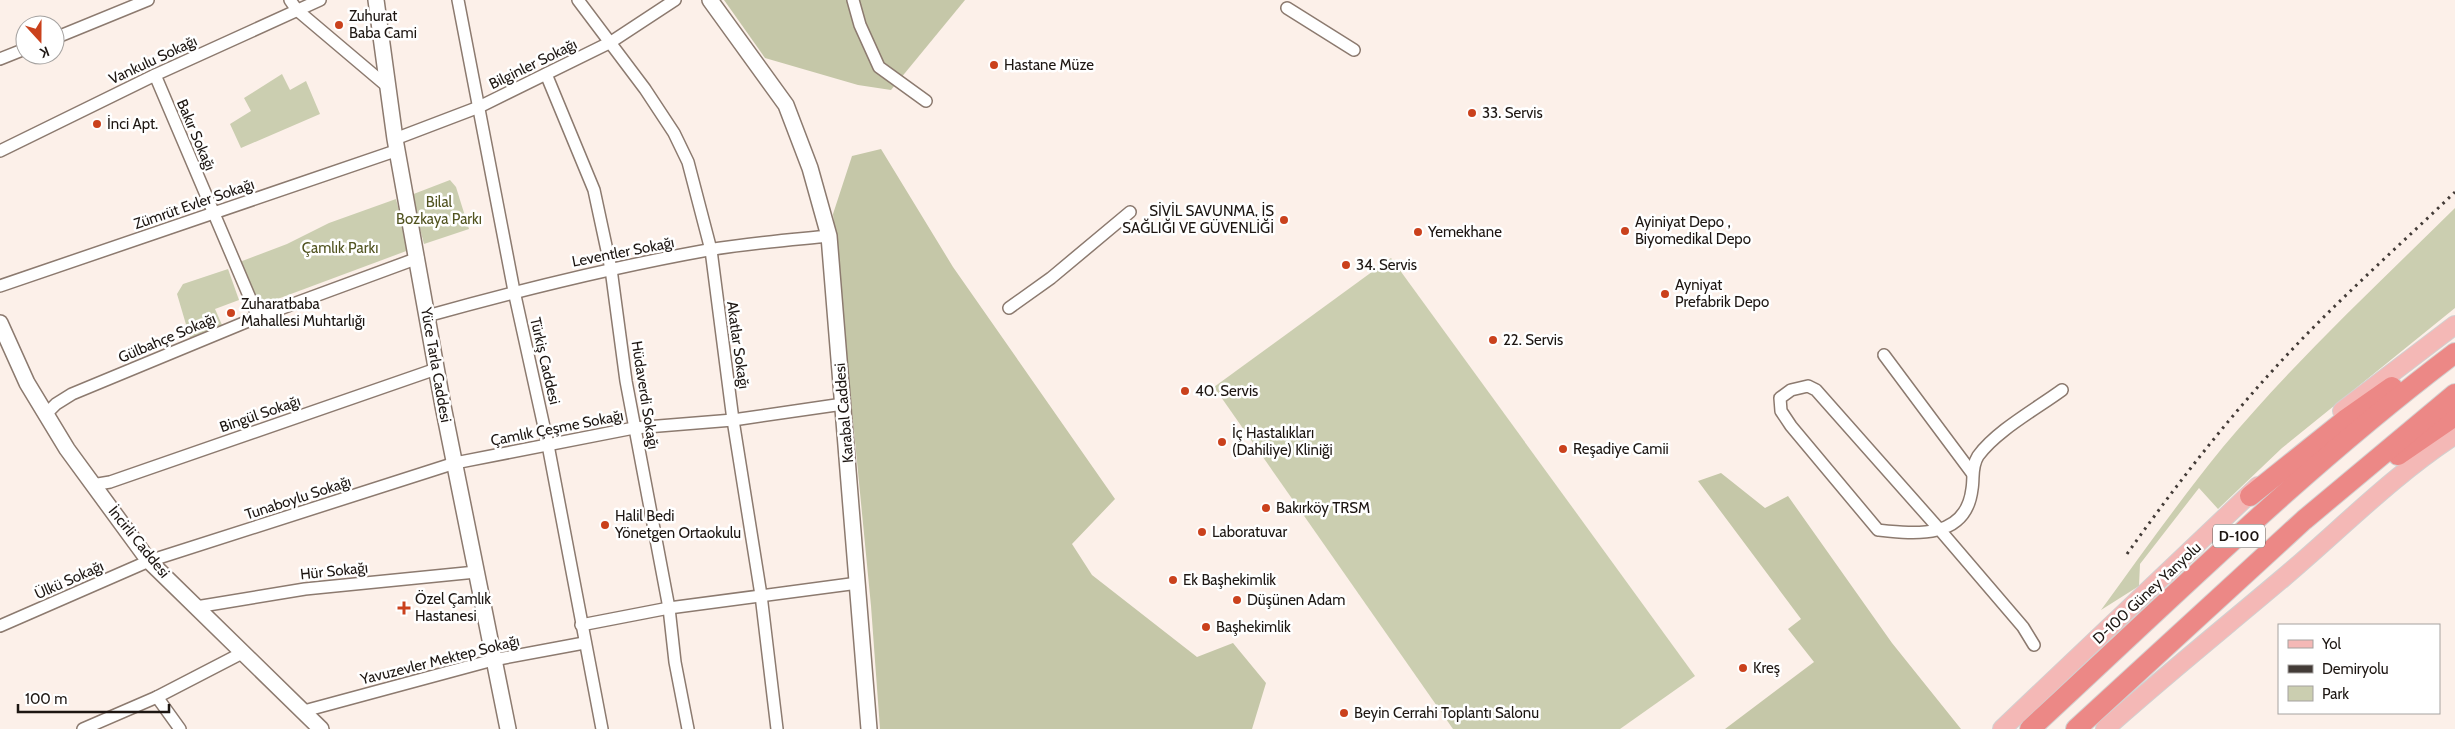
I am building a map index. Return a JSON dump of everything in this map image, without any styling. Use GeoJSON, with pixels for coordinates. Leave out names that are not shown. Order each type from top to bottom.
{"type":"FeatureCollection","features":[{"type":"Feature","properties":{"kind":"highway"},"geometry":{"type":"LineString","coordinates":[[2250,496],[2345,420],[2432,358],[2455,344]]}},
{"type":"Feature","properties":{"kind":"highway","name":"D-100"},"geometry":{"type":"LineString","coordinates":[[2030,729],[2300,481],[2387,406],[2455,353]]}},
{"type":"Feature","properties":{"kind":"highway","name":"D-100"},"geometry":{"type":"LineString","coordinates":[[2076,729],[2304,520],[2455,394]]}},
{"type":"Feature","properties":{"kind":"highway"},"geometry":{"type":"LineString","coordinates":[[2304,520],[2455,416]]}},
{"type":"Feature","properties":{"kind":"highway"},"geometry":{"type":"LineString","coordinates":[[2095,729],[2230,598],[2250,569]]}},
{"type":"Feature","properties":{"kind":"main road","name":"Yüce Tarla Caddesi"},"geometry":{"type":"LineString","coordinates":[[376,0],[396,144],[418,258],[436,369],[508,729]]}},
{"type":"Feature","properties":{"kind":"main road","name":"Karabal Caddesi"},"geometry":{"type":"LineString","coordinates":[[710,0],[786,105],[812,176],[829,236],[870,729]]}},
{"type":"Feature","properties":{"kind":"main road","name":"İncirli Caddesi"},"geometry":{"type":"LineString","coordinates":[[0,323],[27,383],[46,414],[92,485],[149,560],[321,729]]}},
{"type":"Feature","properties":{"kind":"main road","name":"D-100 Güney Yanyolu"},"geometry":{"type":"LineString","coordinates":[[2002,729],[2250,496],[2281,461],[2310,435],[2455,324]]}},
{"type":"Feature","properties":{"kind":"main road"},"geometry":{"type":"LineString","coordinates":[[2104,729],[2195,650],[2284,577],[2393,480],[2455,435]]}},
{"type":"Feature","properties":{"kind":"street"},"geometry":{"type":"LineString","coordinates":[[65,34],[148,0]]}},
{"type":"Feature","properties":{"kind":"street"},"geometry":{"type":"LineString","coordinates":[[290,0],[297,10],[388,87]]}},
{"type":"Feature","properties":{"kind":"street","name":"Vankulu Sokağı"},"geometry":{"type":"LineString","coordinates":[[0,151],[155,75],[320,0]]}},
{"type":"Feature","properties":{"kind":"street","name":"Türkiş Caddesi"},"geometry":{"type":"LineString","coordinates":[[458,0],[514,291],[548,445],[584,643],[602,729]]}},
{"type":"Feature","properties":{"kind":"street","name":"Akatlar Sokağı"},"geometry":{"type":"LineString","coordinates":[[578,0],[650,96],[674,133],[688,162],[711,250],[733,420],[761,595],[776,729]]}},
{"type":"Feature","properties":{"kind":"street","name":"Bilginler Sokağı"},"geometry":{"type":"LineString","coordinates":[[396,144],[479,108],[611,42],[675,0]]}},
{"type":"Feature","properties":{"kind":"street"},"geometry":{"type":"LineString","coordinates":[[853,0],[860,25],[878,67],[926,101]]}},
{"type":"Feature","properties":{"kind":"street"},"geometry":{"type":"LineString","coordinates":[[1287,8],[1354,50]]}},
{"type":"Feature","properties":{"kind":"street"},"geometry":{"type":"LineString","coordinates":[[0,59],[15,53]]}},
{"type":"Feature","properties":{"kind":"street","name":"Hüdaverdi Sokağı"},"geometry":{"type":"LineString","coordinates":[[546,74],[594,190],[611,268],[626,381],[669,608],[675,662],[688,729]]}},
{"type":"Feature","properties":{"kind":"street","name":"Bakır Sokağı"},"geometry":{"type":"LineString","coordinates":[[155,75],[258,317]]}},
{"type":"Feature","properties":{"kind":"street","name":"Zümrüt Evler Sokağı"},"geometry":{"type":"LineString","coordinates":[[0,286],[213,214],[396,144]]}},
{"type":"Feature","properties":{"kind":"street"},"geometry":{"type":"LineString","coordinates":[[1009,308],[1051,278],[1130,212]]}},
{"type":"Feature","properties":{"kind":"street","name":"Leventler Sokağı"},"geometry":{"type":"LineString","coordinates":[[427,316],[514,291],[611,268],[711,250],[829,236]]}},
{"type":"Feature","properties":{"kind":"street","name":"Gülbahçe Sokağı"},"geometry":{"type":"LineString","coordinates":[[46,414],[72,394],[258,317],[418,258]]}},
{"type":"Feature","properties":{"kind":"street"},"geometry":{"type":"LineString","coordinates":[[1884,355],[1972,473]]}},
{"type":"Feature","properties":{"kind":"street","name":"Bingül Sokağı"},"geometry":{"type":"LineString","coordinates":[[92,485],[110,482],[436,369]]}},
{"type":"Feature","properties":{"kind":"street"},"geometry":{"type":"LineString","coordinates":[[2034,645],[2022,627],[1940,530],[1816,390],[1808,386],[1791,390],[1780,398],[1781,411],[1791,426],[1878,530],[1914,534],[1940,530],[1966,510],[1972,490],[1972,473],[1977,458],[1991,442],[2062,390]]}},
{"type":"Feature","properties":{"kind":"street","name":"Çamlık Çeşme Sokağı"},"geometry":{"type":"LineString","coordinates":[[455,463],[634,428],[733,420],[844,404]]}},
{"type":"Feature","properties":{"kind":"street","name":"Tunaboylu Sokağı"},"geometry":{"type":"LineString","coordinates":[[149,560],[455,463]]}},
{"type":"Feature","properties":{"kind":"street","name":"Ülkü Sokağı"},"geometry":{"type":"LineString","coordinates":[[0,626],[149,560]]}},
{"type":"Feature","properties":{"kind":"street","name":"Hür Sokağı"},"geometry":{"type":"LineString","coordinates":[[196,607],[305,589],[476,572]]}},
{"type":"Feature","properties":{"kind":"street"},"geometry":{"type":"LineString","coordinates":[[581,625],[669,608],[858,583]]}},
{"type":"Feature","properties":{"kind":"street","name":"Yavuzevler Mektep Sokağı"},"geometry":{"type":"LineString","coordinates":[[304,711],[493,660],[584,643]]}},
{"type":"Feature","properties":{"kind":"street"},"geometry":{"type":"LineString","coordinates":[[83,729],[157,697],[242,653]]}},
{"type":"Feature","properties":{"kind":"street"},"geometry":{"type":"LineString","coordinates":[[157,697],[180,729]]}},
{"type":"Feature","properties":{"kind":"green space"},"geometry":{"type":"Polygon","coordinates":[[[724,0],[965,0],[891,90],[858,85],[765,58],[724,0]]]}},
{"type":"Feature","properties":{"kind":"green space"},"geometry":{"type":"Polygon","coordinates":[[[282,74],[290,90],[306,81],[320,114],[241,148],[230,124],[251,111],[244,98],[282,74]]]}},
{"type":"Feature","properties":{"kind":"green space"},"geometry":{"type":"Polygon","coordinates":[[[881,149],[953,267],[1115,499],[1072,544],[1092,575],[1197,657],[1233,643],[1266,683],[1252,729],[880,729],[871,606],[833,214],[852,156],[881,149]]]}},
{"type":"Feature","properties":{"kind":"green space","name":"Bilal Bozkaya Parkı"},"geometry":{"type":"Polygon","coordinates":[[[450,180],[456,187],[469,229],[424,244],[411,195],[450,180]]]}},
{"type":"Feature","properties":{"kind":"green space","name":"Çamlık Parkı"},"geometry":{"type":"Polygon","coordinates":[[[396,199],[409,250],[256,307],[237,263],[287,244],[329,223],[396,199]]]}},
{"type":"Feature","properties":{"kind":"green space"},"geometry":{"type":"Polygon","coordinates":[[[2455,208],[2455,308],[2282,448],[2218,509],[2199,488],[2140,564],[2139,586],[2101,610],[2191,487],[2250,416],[2336,325],[2455,208]]]}},
{"type":"Feature","properties":{"kind":"green space"},"geometry":{"type":"Polygon","coordinates":[[[1391,258],[1695,676],[1620,729],[1453,729],[1214,387],[1391,258]]]}},
{"type":"Feature","properties":{"kind":"green space"},"geometry":{"type":"Polygon","coordinates":[[[228,269],[239,300],[215,309],[222,325],[190,338],[177,294],[183,284],[228,269]]]}},
{"type":"Feature","properties":{"kind":"green space"},"geometry":{"type":"Polygon","coordinates":[[[1721,473],[1765,508],[1788,496],[1892,643],[1961,729],[1725,729],[1814,662],[1788,629],[1801,619],[1698,481],[1721,473]]]}},
{"type":"Feature","properties":{"kind":"railway"},"geometry":{"type":"LineString","coordinates":[[2127,554],[2203,452],[2265,379],[2327,314],[2455,192]]}},
{"type":"Feature","properties":{"kind":"place","name":"Zuhurat Baba Cami"},"geometry":{"type":"Point","coordinates":[339,25]}},
{"type":"Feature","properties":{"kind":"place","name":"Hastane Müze"},"geometry":{"type":"Point","coordinates":[994,65]}},
{"type":"Feature","properties":{"kind":"place","name":"33. Servis"},"geometry":{"type":"Point","coordinates":[1472,113]}},
{"type":"Feature","properties":{"kind":"place","name":"İnci Apt."},"geometry":{"type":"Point","coordinates":[97,124]}},
{"type":"Feature","properties":{"kind":"place","name":"SİVİL SAVUNMA, İŞ SAĞLIĞI VE GÜVENLİĞİ"},"geometry":{"type":"Point","coordinates":[1284,220]}},
{"type":"Feature","properties":{"kind":"place","name":"Ayiniyat Depo , Biyomedikal Depo"},"geometry":{"type":"Point","coordinates":[1625,231]}},
{"type":"Feature","properties":{"kind":"place","name":"Yemekhane"},"geometry":{"type":"Point","coordinates":[1418,232]}},
{"type":"Feature","properties":{"kind":"place","name":"34. Servis"},"geometry":{"type":"Point","coordinates":[1346,265]}},
{"type":"Feature","properties":{"kind":"place","name":"Ayniyat Prefabrik Depo"},"geometry":{"type":"Point","coordinates":[1665,294]}},
{"type":"Feature","properties":{"kind":"place","name":"Zuharatbaba Mahallesi Muhtarlığı"},"geometry":{"type":"Point","coordinates":[231,313]}},
{"type":"Feature","properties":{"kind":"place","name":"22. Servis"},"geometry":{"type":"Point","coordinates":[1493,340]}},
{"type":"Feature","properties":{"kind":"place","name":"40. Servis"},"geometry":{"type":"Point","coordinates":[1185,391]}},
{"type":"Feature","properties":{"kind":"place","name":"İç Hastalıkları (Dahiliye) Kliniği"},"geometry":{"type":"Point","coordinates":[1222,442]}},
{"type":"Feature","properties":{"kind":"place","name":"Reşadiye Camii"},"geometry":{"type":"Point","coordinates":[1563,449]}},
{"type":"Feature","properties":{"kind":"place","name":"Bakırköy TRSM"},"geometry":{"type":"Point","coordinates":[1266,508]}},
{"type":"Feature","properties":{"kind":"place","name":"Halil Bedi Yönetgen Ortaokulu"},"geometry":{"type":"Point","coordinates":[605,525]}},
{"type":"Feature","properties":{"kind":"place","name":"Laboratuvar"},"geometry":{"type":"Point","coordinates":[1202,532]}},
{"type":"Feature","properties":{"kind":"place","name":"Ek Başhekimlik"},"geometry":{"type":"Point","coordinates":[1173,580]}},
{"type":"Feature","properties":{"kind":"place","name":"Düşünen Adam"},"geometry":{"type":"Point","coordinates":[1237,600]}},
{"type":"Feature","properties":{"kind":"place","name":"Özel Çamlık Hastanesi"},"geometry":{"type":"Point","coordinates":[404,608]}},
{"type":"Feature","properties":{"kind":"place","name":"Başhekimlik"},"geometry":{"type":"Point","coordinates":[1206,627]}},
{"type":"Feature","properties":{"kind":"place","name":"Kreş"},"geometry":{"type":"Point","coordinates":[1743,668]}},
{"type":"Feature","properties":{"kind":"place","name":"Beyin Cerrahi Toplantı Salonu"},"geometry":{"type":"Point","coordinates":[1344,713]}}]}
